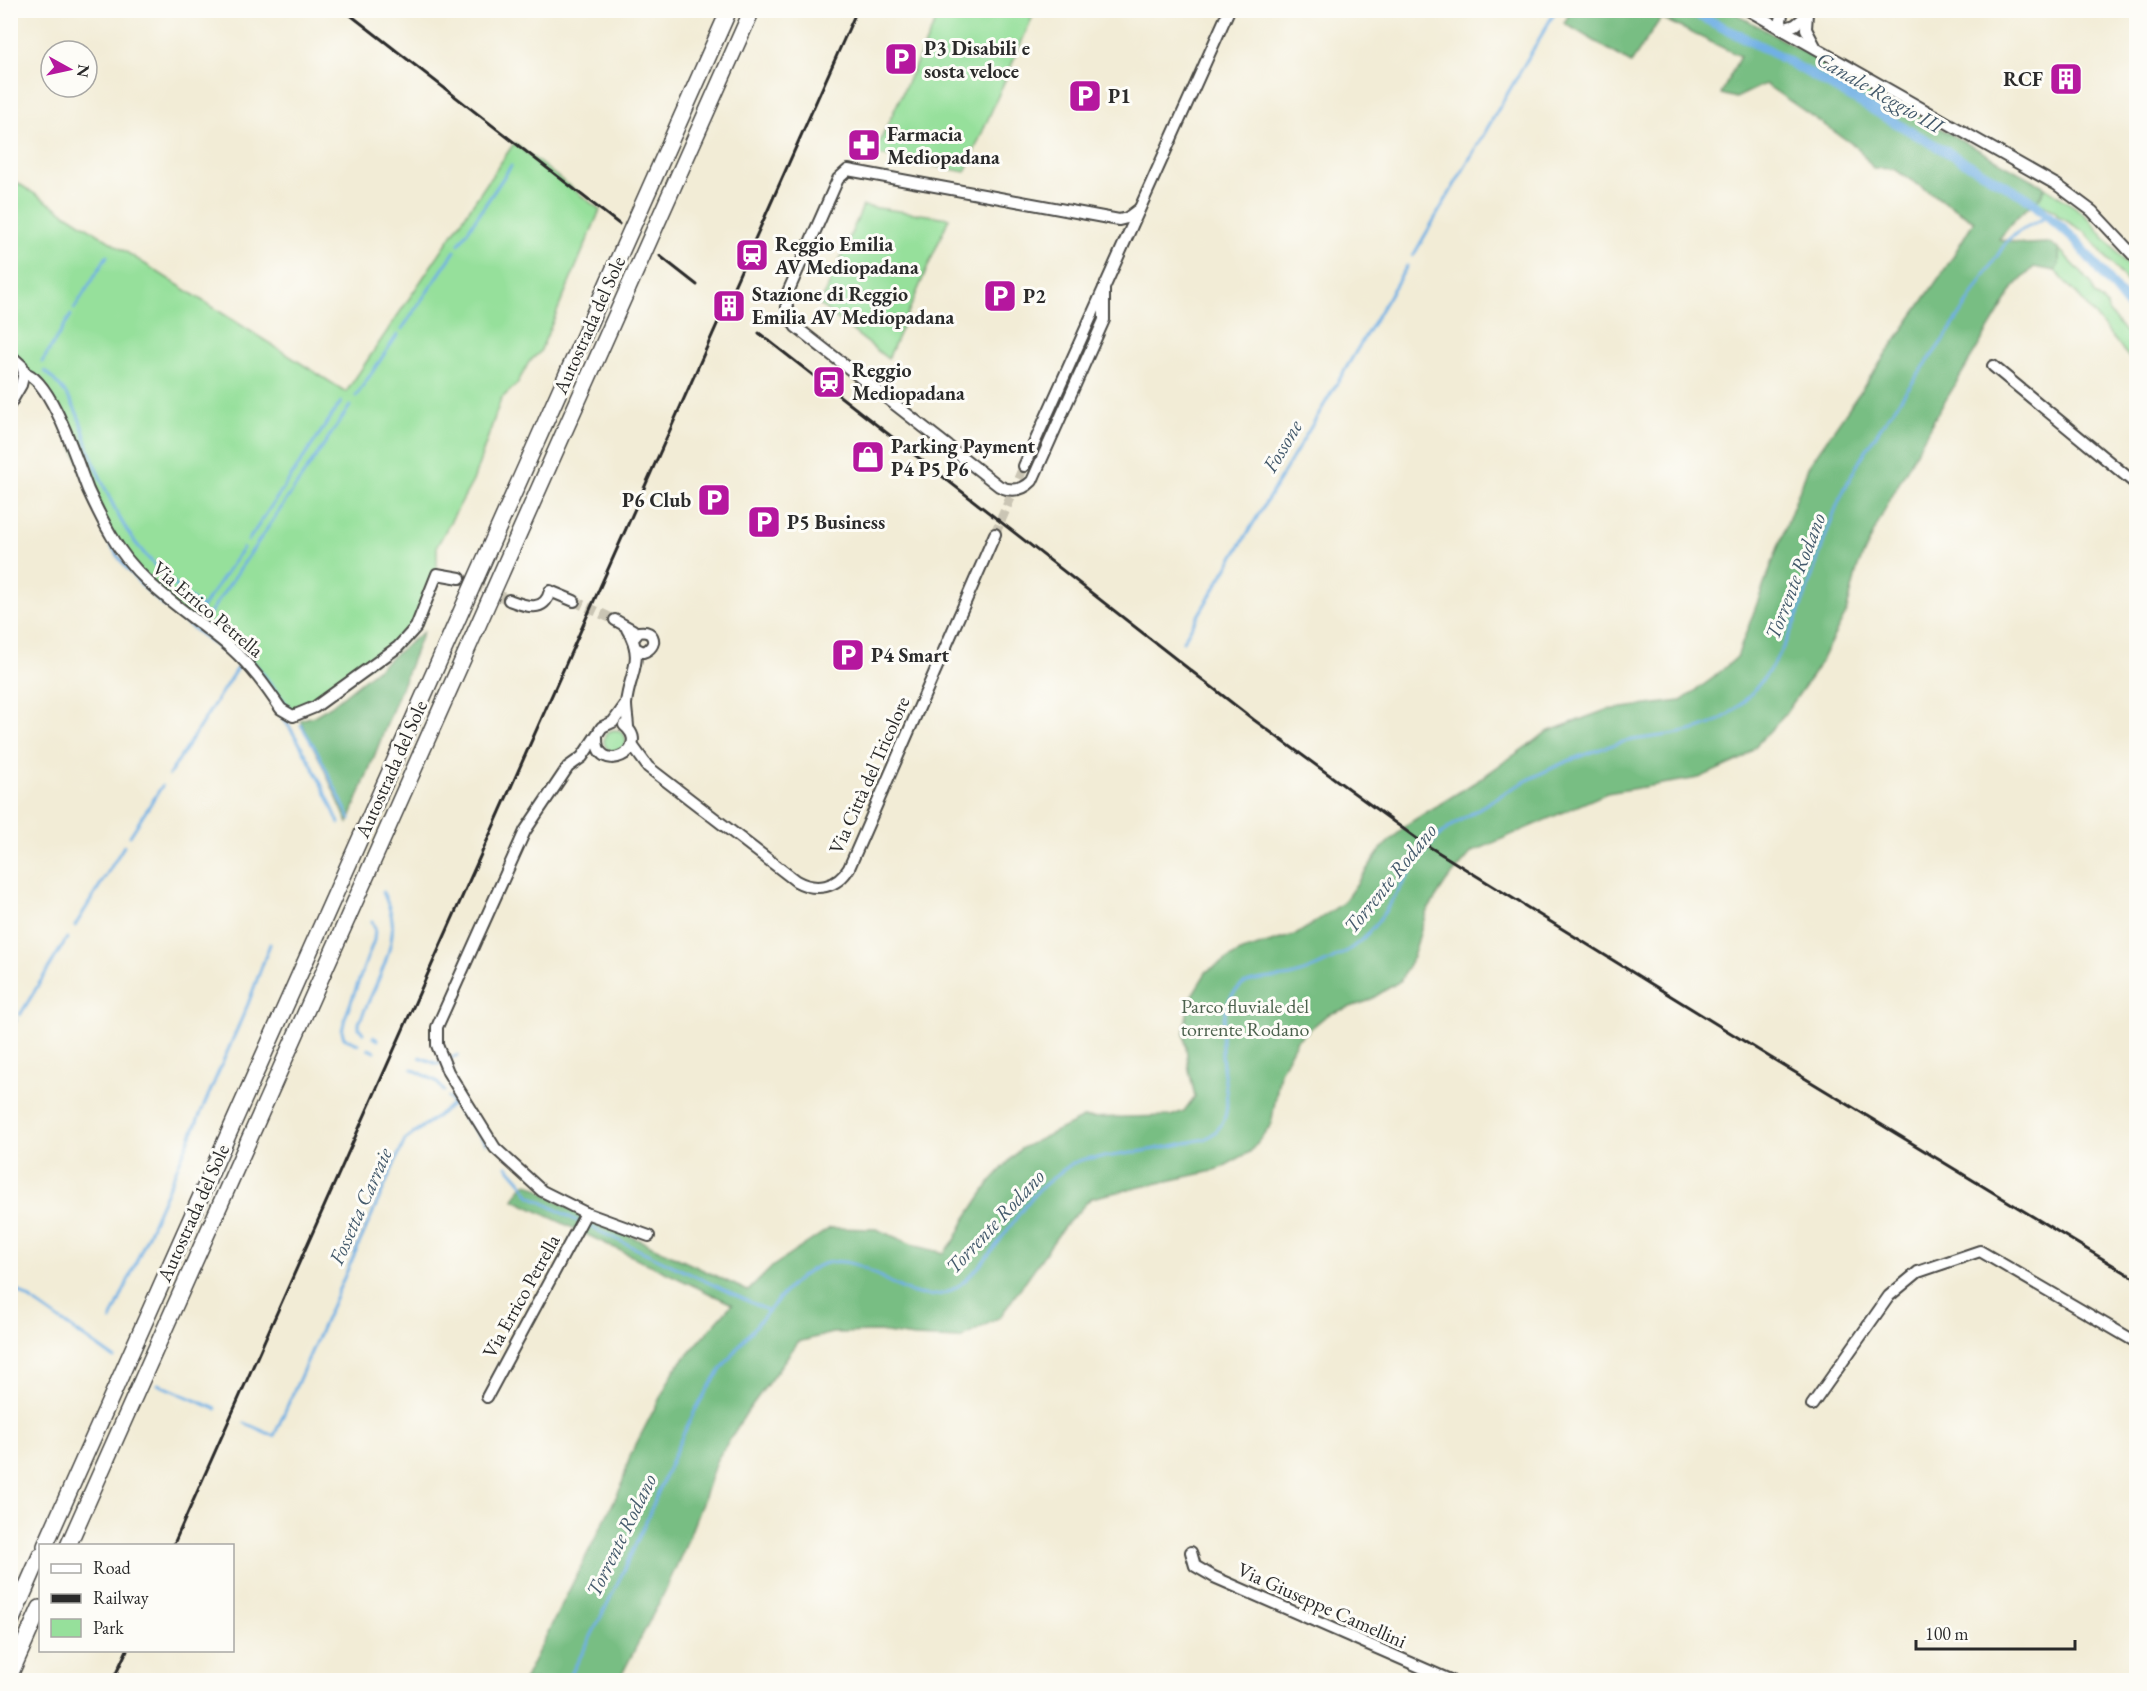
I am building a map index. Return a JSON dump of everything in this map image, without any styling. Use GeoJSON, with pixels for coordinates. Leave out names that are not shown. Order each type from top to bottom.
{"type":"FeatureCollection","features":[{"type":"Feature","properties":{"kind":"highway","name":"Autostrada del Sole"},"geometry":{"type":"LineString","coordinates":[[45,1544],[729,10]]}},
{"type":"Feature","properties":{"kind":"highway","name":"Autostrada del Sole"},"geometry":{"type":"LineString","coordinates":[[68,1544],[752,10]]}},
{"type":"Feature","properties":{"kind":"highway"},"geometry":{"type":"LineString","coordinates":[[10,1624],[39,1558]]}},
{"type":"Feature","properties":{"kind":"highway"},"geometry":{"type":"LineString","coordinates":[[10,1675],[39,1610]]}},
{"type":"Feature","properties":{"kind":"street"},"geometry":{"type":"LineString","coordinates":[[1024,466],[1229,10]]}},
{"type":"Feature","properties":{"kind":"street"},"geometry":{"type":"LineString","coordinates":[[1750,12],[1772,14],[1782,10],[1782,30]]}},
{"type":"Feature","properties":{"kind":"street"},"geometry":{"type":"LineString","coordinates":[[1750,12],[2057,185],[2092,211],[2136,258]]}},
{"type":"Feature","properties":{"kind":"street"},"geometry":{"type":"LineString","coordinates":[[1782,30],[1795,26],[1807,13]]}},
{"type":"Feature","properties":{"kind":"street"},"geometry":{"type":"LineString","coordinates":[[1807,13],[1806,29],[1816,49]]}},
{"type":"Feature","properties":{"kind":"street"},"geometry":{"type":"LineString","coordinates":[[1104,288],[1104,320],[1100,331],[1035,475],[1027,487],[1015,490],[999,486],[796,327],[790,319],[786,302],[788,292],[838,179],[848,170],[1119,220],[1127,218],[1139,209]]}},
{"type":"Feature","properties":{"kind":"street","name":"Via Errico Petrella"},"geometry":{"type":"LineString","coordinates":[[10,355],[22,366],[24,373],[31,375],[37,381],[57,411],[100,514],[126,558],[151,585],[248,664],[288,714],[299,715],[325,701],[404,641],[421,617],[437,574],[460,578]]}},
{"type":"Feature","properties":{"kind":"street"},"geometry":{"type":"LineString","coordinates":[[1993,366],[2136,484]]}},
{"type":"Feature","properties":{"kind":"street"},"geometry":{"type":"LineString","coordinates":[[10,404],[21,385],[24,373]]}},
{"type":"Feature","properties":{"kind":"street","name":"Via Città del Tricolore"},"geometry":{"type":"LineString","coordinates":[[648,767],[796,881],[804,886],[821,888],[835,884],[849,868],[994,534]]}},
{"type":"Feature","properties":{"kind":"street"},"geometry":{"type":"LineString","coordinates":[[509,600],[536,607],[546,601],[550,591],[574,601]]}},
{"type":"Feature","properties":{"kind":"street"},"geometry":{"type":"LineString","coordinates":[[615,620],[627,628],[639,643],[626,704],[632,745],[630,750],[621,757]]}},
{"type":"Feature","properties":{"kind":"street"},"geometry":{"type":"LineString","coordinates":[[626,704],[613,722],[602,727],[582,757],[568,767],[522,838],[435,1035],[448,1072],[495,1148],[542,1191],[586,1213],[648,1236]]}},
{"type":"Feature","properties":{"kind":"street"},"geometry":{"type":"LineString","coordinates":[[613,722],[628,728]]}},
{"type":"Feature","properties":{"kind":"street"},"geometry":{"type":"LineString","coordinates":[[597,737],[598,747],[605,756]]}},
{"type":"Feature","properties":{"kind":"street"},"geometry":{"type":"LineString","coordinates":[[632,745],[648,767]]}},
{"type":"Feature","properties":{"kind":"street"},"geometry":{"type":"LineString","coordinates":[[582,757],[621,757],[648,767]]}},
{"type":"Feature","properties":{"kind":"street","name":"Via Errico Petrella"},"geometry":{"type":"LineString","coordinates":[[487,1397],[586,1213]]}},
{"type":"Feature","properties":{"kind":"street"},"geometry":{"type":"LineString","coordinates":[[1812,1405],[1889,1296],[1918,1272],[1980,1251],[2136,1342]]}},
{"type":"Feature","properties":{"kind":"street","name":"Via Giuseppe Camellini"},"geometry":{"type":"LineString","coordinates":[[1191,1552],[1195,1566],[1214,1577],[1450,1680]]}},
{"type":"Feature","properties":{"kind":"green space"},"geometry":{"type":"Polygon","coordinates":[[[941,10],[1035,11],[965,172],[874,154],[941,10]]]}},
{"type":"Feature","properties":{"kind":"green space","name":"Parco fluviale del torrente Rodano"},"geometry":{"type":"Polygon","coordinates":[[[1571,11],[1731,11],[2045,187],[2040,197],[2017,217],[1999,239],[2025,244],[2049,243],[2059,249],[2059,264],[2055,271],[2034,267],[2014,287],[1933,421],[1884,511],[1858,566],[1846,613],[1816,670],[1783,717],[1744,758],[1699,778],[1607,793],[1472,852],[1446,882],[1426,913],[1413,957],[1400,981],[1368,1001],[1327,1015],[1297,1040],[1280,1072],[1271,1125],[1250,1152],[1217,1170],[1091,1198],[1063,1228],[1000,1317],[960,1339],[914,1337],[879,1332],[832,1333],[798,1342],[747,1412],[716,1461],[685,1547],[619,1680],[524,1680],[621,1487],[630,1456],[675,1369],[732,1304],[514,1200],[522,1186],[528,1183],[586,1218],[637,1239],[748,1291],[773,1266],[830,1228],[876,1229],[916,1246],[944,1253],[955,1240],[990,1182],[1020,1149],[1083,1118],[1171,1116],[1184,1111],[1195,1096],[1184,1033],[1189,1000],[1207,971],[1242,951],[1297,934],[1343,903],[1382,848],[1409,823],[1477,781],[1547,732],[1606,710],[1681,701],[1737,657],[1808,467],[1947,266],[1974,221],[1894,169],[1873,168],[1858,148],[1765,84],[1736,98],[1721,94],[1740,56],[1661,18],[1631,63],[1564,23],[1571,11]]]}},
{"type":"Feature","properties":{"kind":"green space"},"geometry":{"type":"Polygon","coordinates":[[[514,143],[600,210],[540,352],[529,362],[517,384],[501,399],[473,481],[437,546],[437,574],[421,617],[398,647],[293,716],[255,671],[157,590],[111,536],[57,411],[11,355],[10,178],[346,392],[514,143]]]}},
{"type":"Feature","properties":{"kind":"green space"},"geometry":{"type":"Polygon","coordinates":[[[2045,187],[2088,218],[2136,275],[2136,293],[2085,232],[2036,201],[2045,187]]]}},
{"type":"Feature","properties":{"kind":"green space"},"geometry":{"type":"Polygon","coordinates":[[[863,206],[949,218],[888,359],[820,305],[863,206]]]}},
{"type":"Feature","properties":{"kind":"green space"},"geometry":{"type":"Polygon","coordinates":[[[2059,249],[2091,283],[2094,294],[2107,305],[2108,311],[2136,345],[2136,366],[2055,271],[2059,264],[2059,249]]]}},
{"type":"Feature","properties":{"kind":"green space"},"geometry":{"type":"Polygon","coordinates":[[[423,632],[348,823],[300,720],[314,716],[331,706],[423,632]]]}},
{"type":"Feature","properties":{"kind":"green space"},"geometry":{"type":"Polygon","coordinates":[[[615,730],[623,733],[626,741],[623,749],[615,752],[607,749],[604,741],[607,733],[615,730]]]}},
{"type":"Feature","properties":{"kind":"waterway","name":"Fossone"},"geometry":{"type":"LineString","coordinates":[[1413,256],[1556,10]]}},
{"type":"Feature","properties":{"kind":"waterway","name":"Canale Reggio III"},"geometry":{"type":"LineString","coordinates":[[1688,10],[1770,51],[2029,199],[2075,240],[2136,315]]}},
{"type":"Feature","properties":{"kind":"waterway"},"geometry":{"type":"LineString","coordinates":[[459,244],[511,166]]}},
{"type":"Feature","properties":{"kind":"waterway","name":"Torrente Rodano"},"geometry":{"type":"LineString","coordinates":[[568,1680],[626,1565],[681,1439],[707,1390],[754,1328],[801,1277],[815,1267],[839,1261],[868,1270],[910,1292],[925,1295],[942,1294],[968,1278],[1035,1194],[1070,1165],[1086,1159],[1205,1139],[1215,1132],[1225,1116],[1227,1097],[1222,1059],[1223,1024],[1230,999],[1242,986],[1257,980],[1298,974],[1344,953],[1373,927],[1431,844],[1453,825],[1519,784],[1566,762],[1615,744],[1701,728],[1727,716],[1739,706],[1759,685],[1789,636],[1839,501],[1864,453],[1958,318],[2007,242],[2021,230],[2047,217]]}},
{"type":"Feature","properties":{"kind":"waterway"},"geometry":{"type":"LineString","coordinates":[[402,329],[455,251]]}},
{"type":"Feature","properties":{"kind":"waterway"},"geometry":{"type":"LineString","coordinates":[[74,309],[107,256]]}},
{"type":"Feature","properties":{"kind":"waterway","name":"Fossone"},"geometry":{"type":"LineString","coordinates":[[1183,641],[1407,266]]}},
{"type":"Feature","properties":{"kind":"waterway"},"geometry":{"type":"LineString","coordinates":[[42,362],[71,315]]}},
{"type":"Feature","properties":{"kind":"waterway"},"geometry":{"type":"LineString","coordinates":[[356,396],[398,334]]}},
{"type":"Feature","properties":{"kind":"waterway"},"geometry":{"type":"LineString","coordinates":[[45,371],[73,405],[99,475],[119,517],[135,543],[178,588],[202,608],[243,548]]}},
{"type":"Feature","properties":{"kind":"waterway"},"geometry":{"type":"LineString","coordinates":[[248,541],[341,402]]}},
{"type":"Feature","properties":{"kind":"waterway"},"geometry":{"type":"LineString","coordinates":[[210,613],[350,406]]}},
{"type":"Feature","properties":{"kind":"waterway"},"geometry":{"type":"LineString","coordinates":[[109,542],[120,560],[148,591],[180,619],[231,657]]}},
{"type":"Feature","properties":{"kind":"waterway"},"geometry":{"type":"LineString","coordinates":[[245,654],[290,709]]}},
{"type":"Feature","properties":{"kind":"waterway"},"geometry":{"type":"LineString","coordinates":[[169,775],[237,668]]}},
{"type":"Feature","properties":{"kind":"waterway"},"geometry":{"type":"LineString","coordinates":[[279,712],[312,765],[339,823]]}},
{"type":"Feature","properties":{"kind":"waterway"},"geometry":{"type":"LineString","coordinates":[[301,725],[317,751],[350,819]]}},
{"type":"Feature","properties":{"kind":"waterway"},"geometry":{"type":"LineString","coordinates":[[130,836],[162,786]]}},
{"type":"Feature","properties":{"kind":"waterway"},"geometry":{"type":"LineString","coordinates":[[75,926],[124,846]]}},
{"type":"Feature","properties":{"kind":"waterway"},"geometry":{"type":"LineString","coordinates":[[363,1033],[359,1028],[359,1023],[382,972],[392,932],[391,913],[383,892]]}},
{"type":"Feature","properties":{"kind":"waterway"},"geometry":{"type":"LineString","coordinates":[[358,1044],[344,1038],[342,1031],[374,940],[375,929],[372,921]]}},
{"type":"Feature","properties":{"kind":"waterway"},"geometry":{"type":"LineString","coordinates":[[20,1015],[67,938]]}},
{"type":"Feature","properties":{"kind":"waterway"},"geometry":{"type":"LineString","coordinates":[[111,1320],[248,1004],[270,944]]}},
{"type":"Feature","properties":{"kind":"waterway"},"geometry":{"type":"LineString","coordinates":[[10,1029],[16,1020]]}},
{"type":"Feature","properties":{"kind":"waterway"},"geometry":{"type":"LineString","coordinates":[[373,1037],[378,1040]]}},
{"type":"Feature","properties":{"kind":"waterway"},"geometry":{"type":"LineString","coordinates":[[368,1049],[375,1052]]}},
{"type":"Feature","properties":{"kind":"waterway"},"geometry":{"type":"LineString","coordinates":[[447,1060],[458,1055]]}},
{"type":"Feature","properties":{"kind":"waterway"},"geometry":{"type":"LineString","coordinates":[[420,1057],[437,1064],[440,1063]]}},
{"type":"Feature","properties":{"kind":"waterway"},"geometry":{"type":"LineString","coordinates":[[412,1069],[436,1081],[444,1091]]}},
{"type":"Feature","properties":{"kind":"waterway"},"geometry":{"type":"LineString","coordinates":[[448,1097],[453,1104]]}},
{"type":"Feature","properties":{"kind":"waterway","name":"Fossetta Carraie"},"geometry":{"type":"LineString","coordinates":[[245,1423],[274,1436],[405,1140],[453,1104],[486,1143]]}},
{"type":"Feature","properties":{"kind":"waterway","name":"Fossetta Carraie"},"geometry":{"type":"LineString","coordinates":[[507,1166],[529,1195],[577,1221]]}},
{"type":"Feature","properties":{"kind":"waterway","name":"Fossetta Carraie"},"geometry":{"type":"LineString","coordinates":[[586,1225],[769,1311]]}},
{"type":"Feature","properties":{"kind":"waterway","name":"Fossetta Carraie"},"geometry":{"type":"LineString","coordinates":[[10,1285],[114,1358]]}},
{"type":"Feature","properties":{"kind":"waterway","name":"Fossetta Carraie"},"geometry":{"type":"LineString","coordinates":[[158,1384],[216,1409]]}},
{"type":"Feature","properties":{"kind":"tunnel"},"geometry":{"type":"LineString","coordinates":[[995,534],[1024,466]]}},
{"type":"Feature","properties":{"kind":"tunnel"},"geometry":{"type":"LineString","coordinates":[[460,578],[509,600]]}},
{"type":"Feature","properties":{"kind":"tunnel"},"geometry":{"type":"LineString","coordinates":[[574,601],[615,620]]}},
{"type":"Feature","properties":{"kind":"railway"},"geometry":{"type":"LineString","coordinates":[[344,10],[619,224]]}},
{"type":"Feature","properties":{"kind":"railway"},"geometry":{"type":"LineString","coordinates":[[174,1544],[857,10]]}},
{"type":"Feature","properties":{"kind":"railway"},"geometry":{"type":"LineString","coordinates":[[660,256],[697,285]]}},
{"type":"Feature","properties":{"kind":"railway"},"geometry":{"type":"LineString","coordinates":[[759,333],[1254,720],[1420,841],[1768,1056],[2136,1279]]}},
{"type":"Feature","properties":{"kind":"railway"},"geometry":{"type":"LineString","coordinates":[[113,1680],[126,1652]]}},
{"type":"Feature","properties":{"kind":"place","name":"P3 Disabili e sosta veloce"},"geometry":{"type":"Point","coordinates":[901,59]}},
{"type":"Feature","properties":{"kind":"place","name":"RCF"},"geometry":{"type":"Point","coordinates":[2066,79]}},
{"type":"Feature","properties":{"kind":"place","name":"P1"},"geometry":{"type":"Point","coordinates":[1085,96]}},
{"type":"Feature","properties":{"kind":"place","name":"Farmacia Mediopadana"},"geometry":{"type":"Point","coordinates":[864,145]}},
{"type":"Feature","properties":{"kind":"place","name":"Reggio Emilia AV Mediopadana"},"geometry":{"type":"Point","coordinates":[752,255]}},
{"type":"Feature","properties":{"kind":"place","name":"P2"},"geometry":{"type":"Point","coordinates":[1000,296]}},
{"type":"Feature","properties":{"kind":"place","name":"Stazione di Reggio Emilia AV Mediopadana"},"geometry":{"type":"Point","coordinates":[729,306]}},
{"type":"Feature","properties":{"kind":"place","name":"Reggio Mediopadana"},"geometry":{"type":"Point","coordinates":[829,382]}},
{"type":"Feature","properties":{"kind":"place","name":"Parking Payment P4 P5 P6"},"geometry":{"type":"Point","coordinates":[868,457]}},
{"type":"Feature","properties":{"kind":"place","name":"P6 Club"},"geometry":{"type":"Point","coordinates":[714,500]}},
{"type":"Feature","properties":{"kind":"place","name":"P5 Business"},"geometry":{"type":"Point","coordinates":[764,522]}},
{"type":"Feature","properties":{"kind":"place","name":"P4 Smart"},"geometry":{"type":"Point","coordinates":[848,655]}}]}
